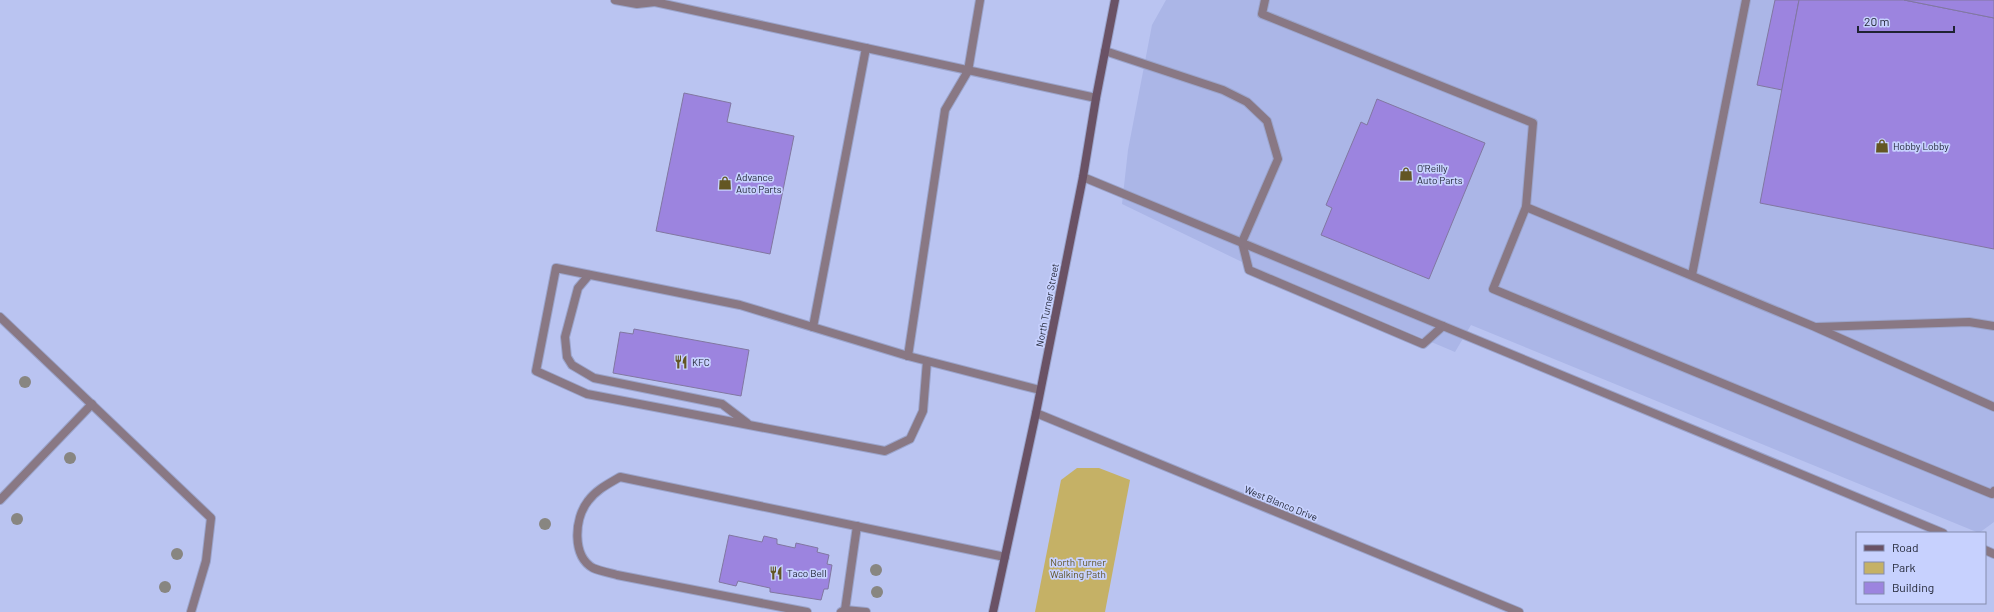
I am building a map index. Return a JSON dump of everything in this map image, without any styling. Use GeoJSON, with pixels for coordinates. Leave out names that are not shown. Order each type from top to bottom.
{"type":"FeatureCollection","features":[{"type":"Feature","properties":{"kind":"main road","name":"North Turner Street"},"geometry":{"type":"LineString","coordinates":[[993,612],[1036,413],[1083,177],[1096,98],[1115,0]]}},
{"type":"Feature","properties":{"kind":"street"},"geometry":{"type":"LineString","coordinates":[[615,0],[637,4],[656,1],[1096,98]]}},
{"type":"Feature","properties":{"kind":"street"},"geometry":{"type":"LineString","coordinates":[[908,356],[945,110],[968,71],[980,0]]}},
{"type":"Feature","properties":{"kind":"street"},"geometry":{"type":"LineString","coordinates":[[1265,0],[1262,14],[1533,123],[1526,207],[1493,288],[1992,494],[1994,491]]}},
{"type":"Feature","properties":{"kind":"street"},"geometry":{"type":"LineString","coordinates":[[1692,275],[1746,0]]}},
{"type":"Feature","properties":{"kind":"street"},"geometry":{"type":"LineString","coordinates":[[813,327],[866,48]]}},
{"type":"Feature","properties":{"kind":"street"},"geometry":{"type":"LineString","coordinates":[[1105,51],[1223,90],[1247,102],[1267,121],[1278,159],[1242,242],[1249,270],[1423,344],[1443,326]]}},
{"type":"Feature","properties":{"kind":"street"},"geometry":{"type":"LineString","coordinates":[[1083,177],[1941,532]]}},
{"type":"Feature","properties":{"kind":"street"},"geometry":{"type":"LineString","coordinates":[[1526,207],[1815,327],[1994,407]]}},
{"type":"Feature","properties":{"kind":"street"},"geometry":{"type":"LineString","coordinates":[[927,361],[923,411],[910,439],[886,451],[587,394],[536,371],[556,268],[740,305],[908,356],[1040,390]]}},
{"type":"Feature","properties":{"kind":"street"},"geometry":{"type":"LineString","coordinates":[[589,275],[578,288],[565,337],[567,357],[572,365],[594,378],[722,404],[750,425]]}},
{"type":"Feature","properties":{"kind":"street"},"geometry":{"type":"LineString","coordinates":[[0,317],[211,518],[206,561],[191,612]]}},
{"type":"Feature","properties":{"kind":"street"},"geometry":{"type":"LineString","coordinates":[[1815,327],[1969,322],[1994,326]]}},
{"type":"Feature","properties":{"kind":"street"},"geometry":{"type":"LineString","coordinates":[[0,500],[92,404]]}},
{"type":"Feature","properties":{"kind":"street","name":"West Blanco Drive"},"geometry":{"type":"LineString","coordinates":[[1036,413],[1519,612]]}},
{"type":"Feature","properties":{"kind":"street"},"geometry":{"type":"LineString","coordinates":[[807,612],[617,575],[593,568],[582,557],[577,540],[582,514],[587,502],[599,490],[620,477],[1005,557]]}},
{"type":"Feature","properties":{"kind":"street"},"geometry":{"type":"LineString","coordinates":[[857,526],[842,611],[866,612]]}},
{"type":"Feature","properties":{"kind":"shaded area"},"geometry":{"type":"Polygon","coordinates":[[[1166,0],[1994,0],[1994,522],[1980,532],[1977,532],[1471,325],[1455,352],[1240,261],[1122,204],[1128,150],[1152,25],[1166,0]]]}},
{"type":"Feature","properties":{"kind":"green space","name":"North Turner Walking Path"},"geometry":{"type":"Polygon","coordinates":[[[1077,468],[1099,468],[1130,480],[1105,612],[1035,612],[1061,480],[1077,468]]]}},
{"type":"Feature","properties":{"kind":"building"},"geometry":{"type":"Polygon","coordinates":[[[1775,0],[1799,0],[1782,90],[1757,85],[1775,0]]]}},
{"type":"Feature","properties":{"kind":"building","name":"Hobby Lobby"},"geometry":{"type":"Polygon","coordinates":[[[1799,0],[1904,0],[1994,18],[1994,249],[1760,203],[1799,0]]]}},
{"type":"Feature","properties":{"kind":"building"},"geometry":{"type":"Polygon","coordinates":[[[1904,0],[1994,0],[1994,18],[1904,0]]]}},
{"type":"Feature","properties":{"kind":"building","name":"Advance Auto Parts"},"geometry":{"type":"Polygon","coordinates":[[[684,93],[731,103],[727,122],[794,136],[770,254],[656,231],[684,93]]]}},
{"type":"Feature","properties":{"kind":"building","name":"O'Reilly Auto Parts"},"geometry":{"type":"Polygon","coordinates":[[[1377,99],[1485,143],[1429,279],[1321,235],[1332,208],[1326,205],[1361,122],[1367,125],[1377,99]]]}},
{"type":"Feature","properties":{"kind":"building","name":"KFC"},"geometry":{"type":"Polygon","coordinates":[[[634,329],[749,350],[741,396],[613,373],[620,332],[633,334],[634,329]]]}},
{"type":"Feature","properties":{"kind":"building","name":"Taco Bell"},"geometry":{"type":"Polygon","coordinates":[[[729,535],[762,542],[764,536],[777,539],[777,544],[795,548],[796,543],[818,548],[817,552],[829,555],[827,564],[832,565],[828,589],[824,589],[821,600],[770,592],[770,588],[738,581],[736,586],[719,582],[729,535]]]}},
{"type":"Feature","properties":{"kind":"place","name":"Hobby Lobby"},"geometry":{"type":"Point","coordinates":[1882,146]}},
{"type":"Feature","properties":{"kind":"place","name":"O'Reilly Auto Parts"},"geometry":{"type":"Point","coordinates":[1406,174]}},
{"type":"Feature","properties":{"kind":"place","name":"Advance Auto Parts"},"geometry":{"type":"Point","coordinates":[725,183]}},
{"type":"Feature","properties":{"kind":"place","name":"KFC"},"geometry":{"type":"Point","coordinates":[681,362]}},
{"type":"Feature","properties":{"kind":"place","name":"Taco Bell"},"geometry":{"type":"Point","coordinates":[776,573]}}]}
